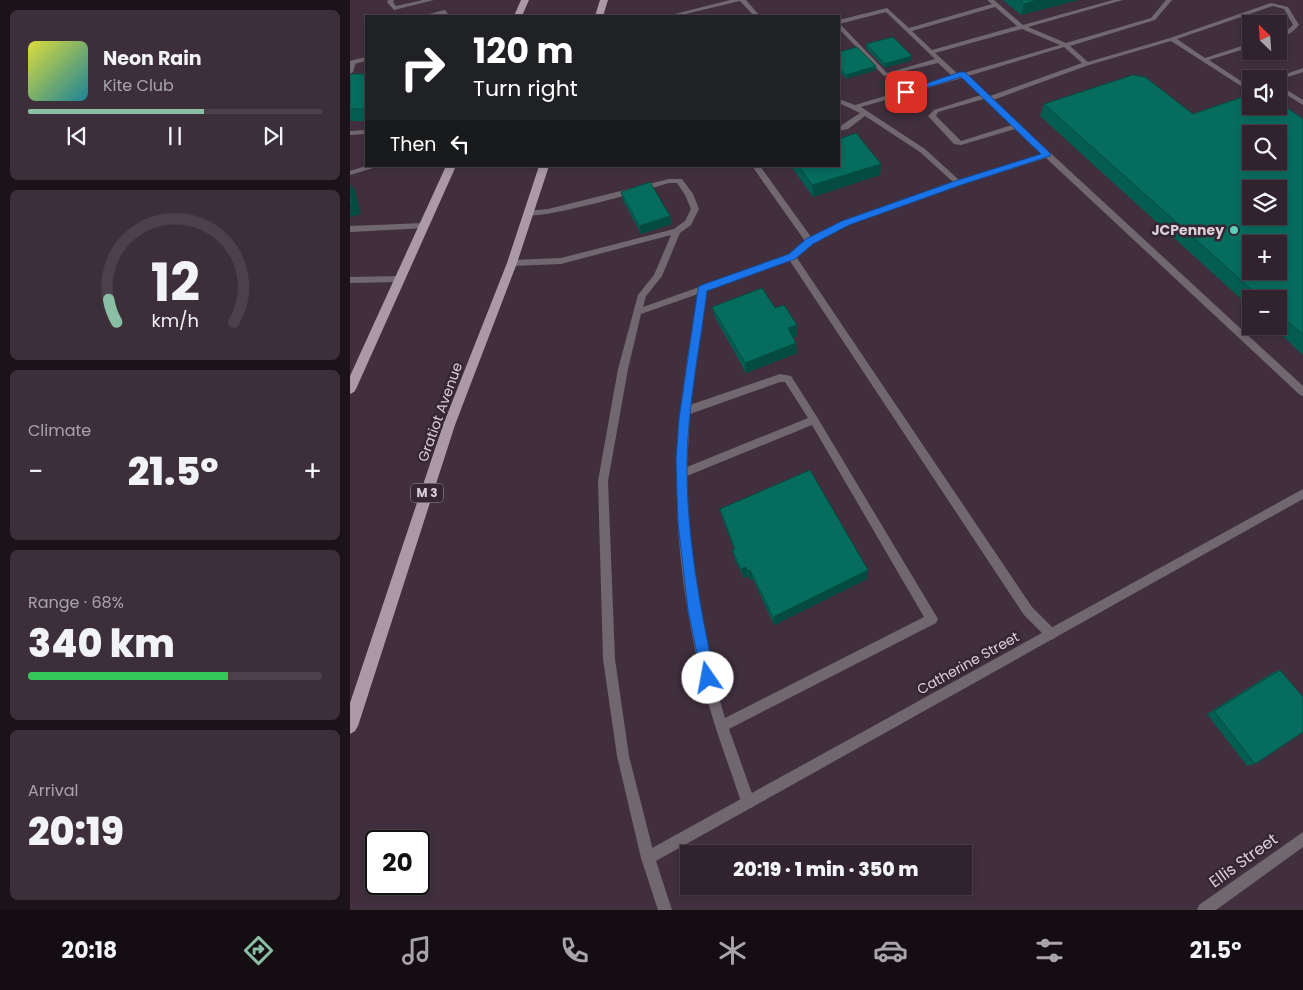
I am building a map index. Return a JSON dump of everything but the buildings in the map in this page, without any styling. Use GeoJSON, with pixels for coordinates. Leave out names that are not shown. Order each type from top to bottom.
{"type":"FeatureCollection","features":[{"type":"Feature","properties":{"kind":"main road"},"geometry":{"type":"LineString","coordinates":[[518,15],[525,0]]}},
{"type":"Feature","properties":{"kind":"main road"},"geometry":{"type":"LineString","coordinates":[[598,11],[604,0]]}},
{"type":"Feature","properties":{"kind":"main road"},"geometry":{"type":"LineString","coordinates":[[350,390],[451,167]]}},
{"type":"Feature","properties":{"kind":"main road","name":"Gratiot Avenue"},"geometry":{"type":"LineString","coordinates":[[350,726],[449,425],[512,263],[544,167]]}},
{"type":"Feature","properties":{"kind":"street"},"geometry":{"type":"LineString","coordinates":[[391,0],[390,2],[394,8],[431,0]]}},
{"type":"Feature","properties":{"kind":"street"},"geometry":{"type":"LineString","coordinates":[[674,15],[738,0]]}},
{"type":"Feature","properties":{"kind":"street"},"geometry":{"type":"LineString","coordinates":[[743,0],[756,15]]}},
{"type":"Feature","properties":{"kind":"street"},"geometry":{"type":"LineString","coordinates":[[990,0],[1022,27],[1064,44],[1088,64]]}},
{"type":"Feature","properties":{"kind":"street"},"geometry":{"type":"LineString","coordinates":[[931,52],[1120,0]]}},
{"type":"Feature","properties":{"kind":"street"},"geometry":{"type":"LineString","coordinates":[[855,107],[1153,19],[1169,0]]}},
{"type":"Feature","properties":{"kind":"street"},"geometry":{"type":"LineString","coordinates":[[1017,126],[961,143],[957,142],[932,116],[936,111],[987,98],[1273,4],[1286,8],[1296,25],[1288,32]]}},
{"type":"Feature","properties":{"kind":"street"},"geometry":{"type":"LineString","coordinates":[[908,30],[996,5]]}},
{"type":"Feature","properties":{"kind":"street"},"geometry":{"type":"LineString","coordinates":[[840,22],[887,10],[940,60],[987,98],[1303,392]]}},
{"type":"Feature","properties":{"kind":"street"},"geometry":{"type":"LineString","coordinates":[[430,15],[444,12],[446,15]]}},
{"type":"Feature","properties":{"kind":"street"},"geometry":{"type":"LineString","coordinates":[[840,27],[886,75],[940,60]]}},
{"type":"Feature","properties":{"kind":"street"},"geometry":{"type":"LineString","coordinates":[[1172,38],[1242,84]]}},
{"type":"Feature","properties":{"kind":"street"},"geometry":{"type":"LineString","coordinates":[[1204,60],[1242,48]]}},
{"type":"Feature","properties":{"kind":"street"},"geometry":{"type":"LineString","coordinates":[[350,72],[352,62],[365,59]]}},
{"type":"Feature","properties":{"kind":"street"},"geometry":{"type":"LineString","coordinates":[[1287,75],[1303,70]]}},
{"type":"Feature","properties":{"kind":"street"},"geometry":{"type":"LineString","coordinates":[[350,79],[358,77]]}},
{"type":"Feature","properties":{"kind":"street"},"geometry":{"type":"LineString","coordinates":[[1287,92],[1303,103]]}},
{"type":"Feature","properties":{"kind":"street"},"geometry":{"type":"LineString","coordinates":[[840,101],[855,107],[906,137],[946,168],[958,183]]}},
{"type":"Feature","properties":{"kind":"street"},"geometry":{"type":"LineString","coordinates":[[840,129],[866,113]]}},
{"type":"Feature","properties":{"kind":"street"},"geometry":{"type":"LineString","coordinates":[[350,133],[365,132]]}},
{"type":"Feature","properties":{"kind":"street"},"geometry":{"type":"LineString","coordinates":[[638,312],[792,256],[810,241],[846,223],[1047,154]]}},
{"type":"Feature","properties":{"kind":"street"},"geometry":{"type":"LineString","coordinates":[[350,173],[372,167]]}},
{"type":"Feature","properties":{"kind":"street"},"geometry":{"type":"LineString","coordinates":[[757,167],[810,241]]}},
{"type":"Feature","properties":{"kind":"street"},"geometry":{"type":"LineString","coordinates":[[512,263],[561,261],[677,231],[688,223],[695,209],[689,194],[678,182],[669,180],[548,212],[527,214]]}},
{"type":"Feature","properties":{"kind":"street"},"geometry":{"type":"LineString","coordinates":[[350,229],[424,226]]}},
{"type":"Feature","properties":{"kind":"street"},"geometry":{"type":"LineString","coordinates":[[665,910],[648,858],[623,756],[609,659],[603,481],[624,369],[642,296],[658,276],[677,231]]}},
{"type":"Feature","properties":{"kind":"street"},"geometry":{"type":"LineString","coordinates":[[792,256],[1028,611],[1051,634]]}},
{"type":"Feature","properties":{"kind":"street"},"geometry":{"type":"LineString","coordinates":[[350,280],[400,279]]}},
{"type":"Feature","properties":{"kind":"street"},"geometry":{"type":"LineString","coordinates":[[703,289],[686,411],[682,474],[684,523],[694,610],[712,694],[748,802]]}},
{"type":"Feature","properties":{"kind":"street"},"geometry":{"type":"LineString","coordinates":[[686,411],[780,378],[788,379],[932,619],[722,726]]}},
{"type":"Feature","properties":{"kind":"street"},"geometry":{"type":"LineString","coordinates":[[682,474],[814,420]]}},
{"type":"Feature","properties":{"kind":"street","name":"Catherine Street"},"geometry":{"type":"LineString","coordinates":[[648,858],[1303,494]]}},
{"type":"Feature","properties":{"kind":"street","name":"Ellis Street"},"geometry":{"type":"LineString","coordinates":[[1204,910],[1303,839]]}},
{"type":"Feature","properties":{"kind":"place","name":"JCPenney"},"geometry":{"type":"Point","coordinates":[1234,230]}},
{"type":"Feature","properties":{"kind":"route"},"geometry":{"type":"LineString","coordinates":[[708,678],[694,610],[684,523],[682,460],[685,419],[703,289],[792,256],[810,241],[846,223],[1047,154],[962,74],[906,92]]}}]}
